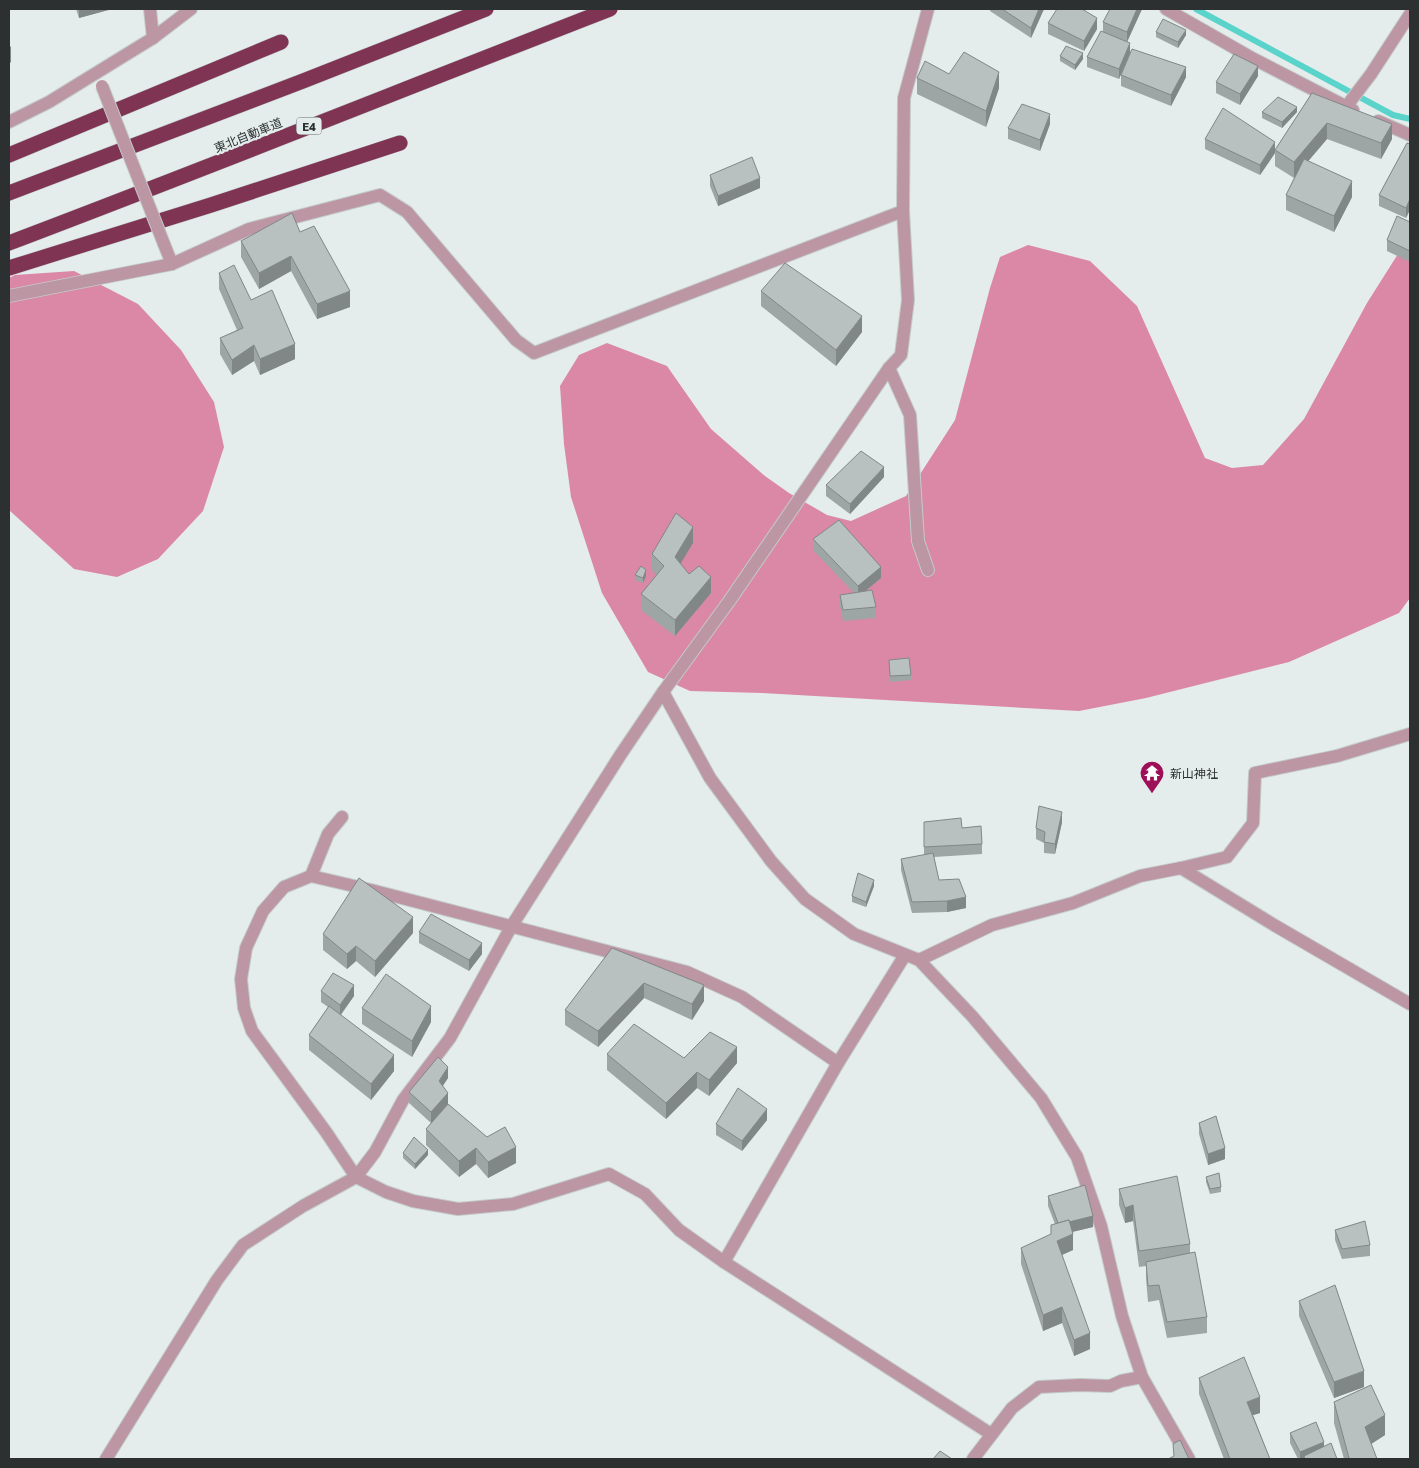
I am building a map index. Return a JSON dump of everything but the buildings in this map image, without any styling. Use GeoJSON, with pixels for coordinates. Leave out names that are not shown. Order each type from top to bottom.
{"type":"FeatureCollection","features":[{"type":"Feature","properties":{"kind":"highway"},"geometry":{"type":"LineString","coordinates":[[9,193],[486,9]]}},
{"type":"Feature","properties":{"kind":"highway","name":"東北自動車道"},"geometry":{"type":"LineString","coordinates":[[9,243],[610,9]]}},
{"type":"Feature","properties":{"kind":"highway"},"geometry":{"type":"LineString","coordinates":[[9,155],[281,42]]}},
{"type":"Feature","properties":{"kind":"highway"},"geometry":{"type":"LineString","coordinates":[[9,268],[212,205],[400,143]]}},
{"type":"Feature","properties":{"kind":"street"},"geometry":{"type":"LineString","coordinates":[[150,9],[153,38]]}},
{"type":"Feature","properties":{"kind":"street"},"geometry":{"type":"LineString","coordinates":[[9,122],[49,102],[153,38],[191,9]]}},
{"type":"Feature","properties":{"kind":"street"},"geometry":{"type":"LineString","coordinates":[[106,1459],[217,1280],[243,1245],[303,1206],[356,1177],[375,1152],[403,1100],[450,1038],[511,927],[622,754],[663,692],[730,600],[889,368],[900,355],[908,300],[903,211],[904,98],[928,9]]}},
{"type":"Feature","properties":{"kind":"street"},"geometry":{"type":"LineString","coordinates":[[1166,9],[1252,58],[1410,135]]}},
{"type":"Feature","properties":{"kind":"street"},"geometry":{"type":"LineString","coordinates":[[1348,104],[1371,74],[1410,14]]}},
{"type":"Feature","properties":{"kind":"street"},"geometry":{"type":"LineString","coordinates":[[96,72],[172,264]]}},
{"type":"Feature","properties":{"kind":"street"},"geometry":{"type":"LineString","coordinates":[[9,296],[172,264],[250,229],[380,195],[407,212],[516,340],[534,354],[903,211]]}},
{"type":"Feature","properties":{"kind":"street"},"geometry":{"type":"LineString","coordinates":[[889,368],[910,415],[918,541],[928,570]]}},
{"type":"Feature","properties":{"kind":"street"},"geometry":{"type":"LineString","coordinates":[[663,692],[710,778],[771,861],[805,900],[854,934],[919,960],[972,1016],[1041,1098],[1077,1157],[1101,1226],[1122,1316],[1142,1377],[1189,1459]]}},
{"type":"Feature","properties":{"kind":"street"},"geometry":{"type":"LineString","coordinates":[[919,960],[992,924],[1073,903],[1140,876],[1228,857],[1253,824],[1255,773],[1337,756],[1410,734]]}},
{"type":"Feature","properties":{"kind":"street"},"geometry":{"type":"LineString","coordinates":[[311,876],[328,834],[342,817]]}},
{"type":"Feature","properties":{"kind":"street"},"geometry":{"type":"LineString","coordinates":[[1181,868],[1274,926],[1410,1004]]}},
{"type":"Feature","properties":{"kind":"street"},"geometry":{"type":"LineString","coordinates":[[838,1063],[742,997],[687,972],[372,890],[311,876],[284,887],[263,911],[246,948],[241,979],[244,1008],[252,1031],[326,1132],[356,1177],[386,1192],[413,1201],[458,1209],[513,1204],[609,1174],[645,1194],[679,1230],[724,1262],[992,1434]]}},
{"type":"Feature","properties":{"kind":"street"},"geometry":{"type":"LineString","coordinates":[[724,1262],[838,1063],[905,955]]}},
{"type":"Feature","properties":{"kind":"street"},"geometry":{"type":"LineString","coordinates":[[973,1459],[1012,1408],[1039,1387],[1080,1384],[1110,1386],[1121,1381],[1142,1377]]}},
{"type":"Feature","properties":{"kind":"shaded area"},"geometry":{"type":"Polygon","coordinates":[[[1410,235],[1410,598],[1399,613],[1289,662],[1146,698],[1079,711],[762,693],[690,691],[648,672],[602,593],[571,497],[564,444],[560,386],[579,355],[607,343],[667,366],[711,429],[765,476],[789,493],[827,515],[851,521],[906,496],[955,420],[1000,257],[1028,245],[1090,261],[1137,306],[1205,458],[1232,468],[1263,465],[1304,419],[1367,303],[1410,235]]]}},
{"type":"Feature","properties":{"kind":"shaded area"},"geometry":{"type":"Polygon","coordinates":[[[74,271],[138,304],[181,350],[214,402],[224,447],[203,511],[158,559],[117,577],[74,569],[9,510],[9,278],[15,275],[74,271]]]}},
{"type":"Feature","properties":{"kind":"waterway"},"geometry":{"type":"LineString","coordinates":[[1196,9],[1393,115],[1410,119]]}},
{"type":"Feature","properties":{"kind":"place","name":"新山神社"},"geometry":{"type":"Point","coordinates":[1152,794]}}]}
